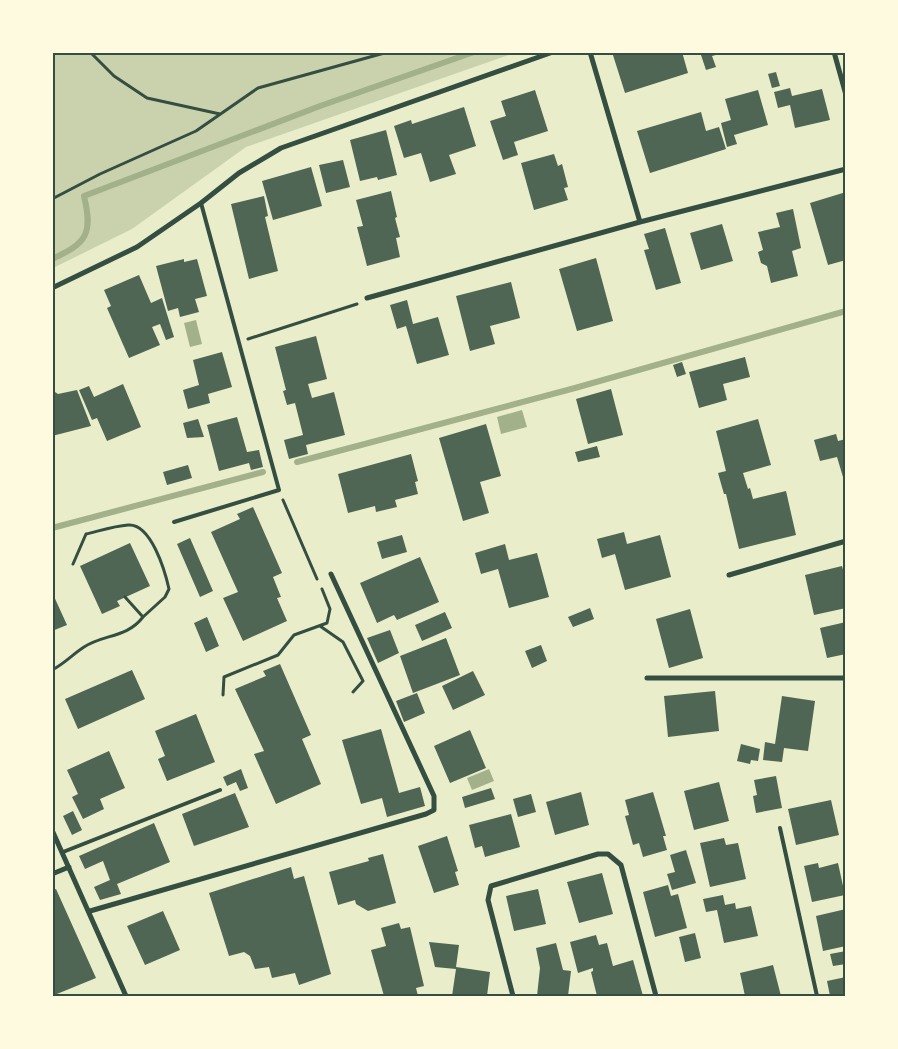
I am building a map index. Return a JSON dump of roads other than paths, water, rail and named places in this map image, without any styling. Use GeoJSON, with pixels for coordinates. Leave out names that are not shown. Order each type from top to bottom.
{"type":"FeatureCollection","features":[{"type":"Feature","properties":{"kind":"street"},"geometry":{"type":"LineString","coordinates":[[52,288],[137,248],[239,173],[281,148],[552,52]]}},
{"type":"Feature","properties":{"kind":"street"},"geometry":{"type":"LineString","coordinates":[[590,52],[640,222]]}},
{"type":"Feature","properties":{"kind":"street"},"geometry":{"type":"LineString","coordinates":[[834,52],[846,96]]}},
{"type":"Feature","properties":{"kind":"street"},"geometry":{"type":"LineString","coordinates":[[366,298],[640,222],[846,169]]}},
{"type":"Feature","properties":{"kind":"street"},"geometry":{"type":"LineString","coordinates":[[729,575],[846,541]]}},
{"type":"Feature","properties":{"kind":"street"},"geometry":{"type":"LineString","coordinates":[[90,911],[417,817],[434,810],[434,796],[331,574]]}},
{"type":"Feature","properties":{"kind":"street"},"geometry":{"type":"LineString","coordinates":[[647,678],[846,678]]}},
{"type":"Feature","properties":{"kind":"street"},"geometry":{"type":"LineString","coordinates":[[52,830],[90,911],[126,996]]}},
{"type":"Feature","properties":{"kind":"street"},"geometry":{"type":"LineString","coordinates":[[513,996],[488,900],[491,886],[598,854],[608,854],[621,864],[656,996]]}},
{"type":"Feature","properties":{"kind":"street"},"geometry":{"type":"LineString","coordinates":[[52,874],[69,867]]}},
{"type":"Feature","properties":{"kind":"lane"},"geometry":{"type":"LineString","coordinates":[[174,522],[279,490],[200,203]]}},
{"type":"Feature","properties":{"kind":"lane"},"geometry":{"type":"LineString","coordinates":[[63,852],[220,790]]}},
{"type":"Feature","properties":{"kind":"lane"},"geometry":{"type":"LineString","coordinates":[[780,828],[818,996]]}},
{"type":"Feature","properties":{"kind":"waterway"},"geometry":{"type":"LineString","coordinates":[[52,259],[73,248],[85,236],[88,220],[84,196],[320,106],[474,52]]}},
{"type":"Feature","properties":{"kind":"waterway"},"geometry":{"type":"LineString","coordinates":[[297,462],[575,388],[846,311]]}},
{"type":"Feature","properties":{"kind":"waterway"},"geometry":{"type":"LineString","coordinates":[[52,528],[263,472]]}}]}
